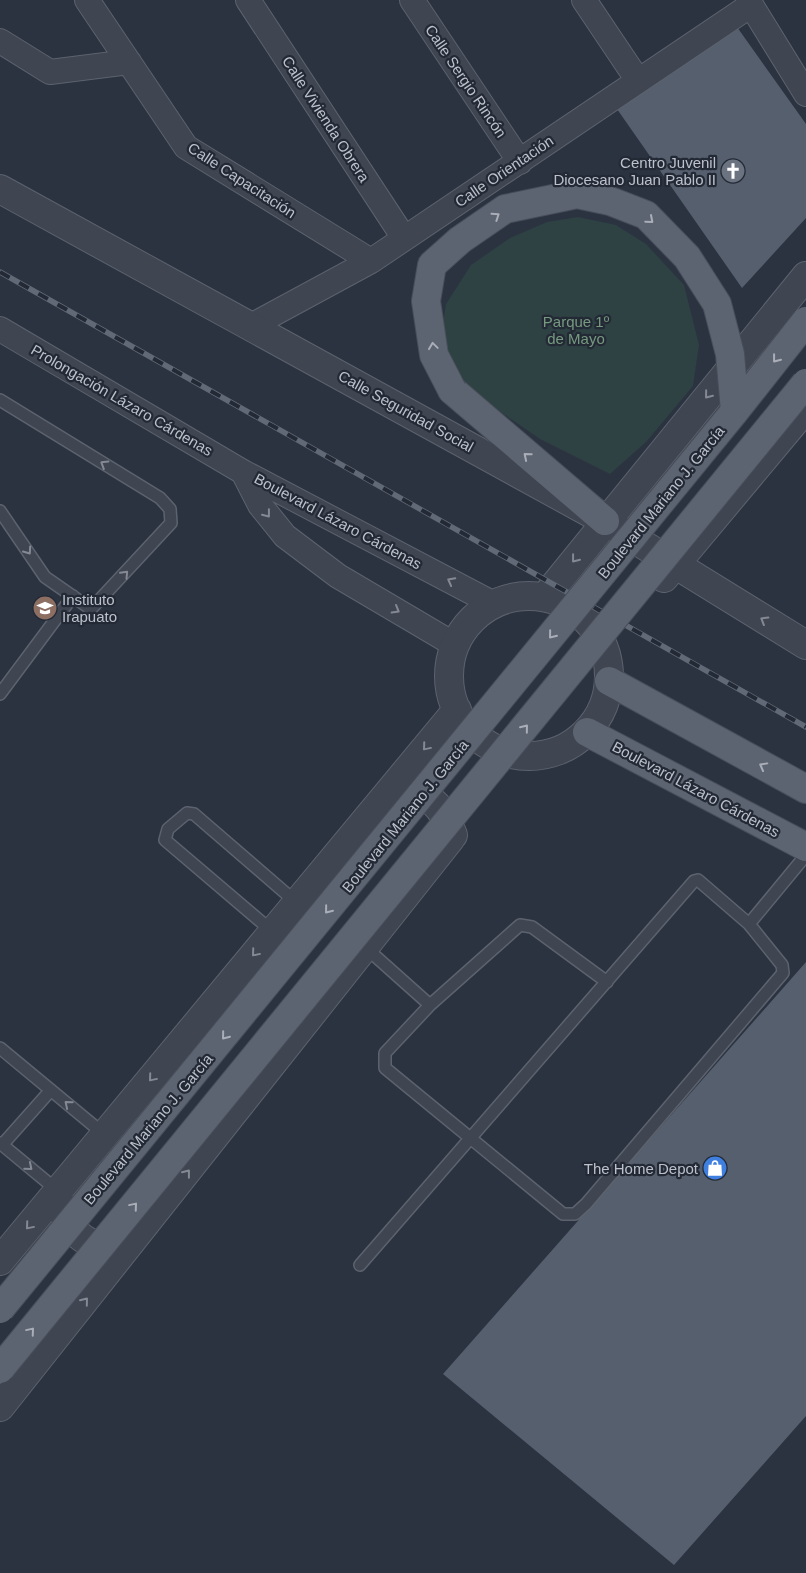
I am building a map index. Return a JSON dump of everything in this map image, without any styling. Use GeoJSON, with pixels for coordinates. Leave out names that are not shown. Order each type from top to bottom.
{"type":"FeatureCollection","features":[{"type":"Feature","properties":{"kind":"main road"},"geometry":{"type":"LineString","coordinates":[[605,521],[452,390],[434,355],[426,301],[432,265],[460,240],[505,210],[577,194],[610,201],[646,215],[687,257],[717,304],[730,354],[735,412]]}},
{"type":"Feature","properties":{"kind":"main road","name":"Boulevard Mariano J. García"},"geometry":{"type":"LineString","coordinates":[[0,1309],[735,412],[806,321]]}},
{"type":"Feature","properties":{"kind":"main road"},"geometry":{"type":"LineString","coordinates":[[0,1369],[806,383]]}},
{"type":"Feature","properties":{"kind":"main road"},"geometry":{"type":"LineString","coordinates":[[609,681],[806,789]]}},
{"type":"Feature","properties":{"kind":"main road","name":"Boulevard Lázaro Cárdenas"},"geometry":{"type":"LineString","coordinates":[[587,732],[806,847]]}},
{"type":"Feature","properties":{"kind":"street","name":"Calle Capacitación"},"geometry":{"type":"LineString","coordinates":[[87,0],[186,147],[371,261]]}},
{"type":"Feature","properties":{"kind":"street","name":"Calle Vivienda Obrera"},"geometry":{"type":"LineString","coordinates":[[248,0],[404,238]]}},
{"type":"Feature","properties":{"kind":"street","name":"Calle Sergio Rincón"},"geometry":{"type":"LineString","coordinates":[[412,0],[520,162]]}},
{"type":"Feature","properties":{"kind":"street"},"geometry":{"type":"LineString","coordinates":[[584,0],[637,79]]}},
{"type":"Feature","properties":{"kind":"street"},"geometry":{"type":"LineString","coordinates":[[749,2],[806,94]]}},
{"type":"Feature","properties":{"kind":"street","name":"Calle Orientación"},"geometry":{"type":"LineString","coordinates":[[251,326],[371,261],[520,162],[749,2]]}},
{"type":"Feature","properties":{"kind":"street"},"geometry":{"type":"LineString","coordinates":[[0,41],[50,72],[129,62]]}},
{"type":"Feature","properties":{"kind":"street","name":"Calle Seguridad Social"},"geometry":{"type":"LineString","coordinates":[[0,189],[605,521],[806,645]]}},
{"type":"Feature","properties":{"kind":"street"},"geometry":{"type":"LineString","coordinates":[[545,598],[605,521],[806,276]]}},
{"type":"Feature","properties":{"kind":"street","name":"Prolongación Lázaro Cárdenas"},"geometry":{"type":"LineString","coordinates":[[0,329],[243,472]]}},
{"type":"Feature","properties":{"kind":"street"},"geometry":{"type":"LineString","coordinates":[[603,647],[675,565],[806,408]]}},
{"type":"Feature","properties":{"kind":"street","name":"Boulevard Lázaro Cárdenas"},"geometry":{"type":"LineString","coordinates":[[243,472],[494,604]]}},
{"type":"Feature","properties":{"kind":"street","name":"Boulevard Lázaro Cárdenas"},"geometry":{"type":"LineString","coordinates":[[243,472],[260,505],[285,536],[338,576],[455,645]]}},
{"type":"Feature","properties":{"kind":"street"},"geometry":{"type":"LineString","coordinates":[[528,596],[545,598],[564,604],[580,615],[594,630],[603,647],[609,681],[606,700],[598,717],[587,732],[572,744],[555,752],[536,756],[517,755],[492,747],[478,737],[457,710],[450,688],[450,674],[455,645],[465,628],[478,614],[494,604],[510,598],[528,596]]}},
{"type":"Feature","properties":{"kind":"street"},"geometry":{"type":"LineString","coordinates":[[0,1261],[457,710]]}},
{"type":"Feature","properties":{"kind":"street"},"geometry":{"type":"LineString","coordinates":[[0,1407],[517,755]]}},
{"type":"Feature","properties":{"kind":"street"},"geometry":{"type":"LineString","coordinates":[[391,789],[417,793],[428,798],[444,813],[453,835]]}},
{"type":"Feature","properties":{"kind":"street"},"geometry":{"type":"LineString","coordinates":[[58,1191],[61,1208],[68,1223],[79,1236],[92,1246],[108,1250],[125,1251]]}},
{"type":"Feature","properties":{"kind":"lane"},"geometry":{"type":"LineString","coordinates":[[0,400],[160,498],[170,509],[171,523],[91,609],[45,577],[0,511]]}},
{"type":"Feature","properties":{"kind":"lane"},"geometry":{"type":"LineString","coordinates":[[0,694],[73,596]]}},
{"type":"Feature","properties":{"kind":"lane"},"geometry":{"type":"LineString","coordinates":[[273,932],[165,840],[168,829],[187,812],[194,814],[297,902]]}},
{"type":"Feature","properties":{"kind":"lane"},"geometry":{"type":"LineString","coordinates":[[749,924],[806,855]]}},
{"type":"Feature","properties":{"kind":"lane"},"geometry":{"type":"LineString","coordinates":[[360,1265],[471,1139],[607,982],[694,880],[698,880],[749,924],[782,966],[783,973],[586,1204],[574,1214],[562,1214],[471,1139],[385,1068],[384,1053],[430,1005],[520,925],[532,927],[607,982]]}},
{"type":"Feature","properties":{"kind":"lane"},"geometry":{"type":"LineString","coordinates":[[365,948],[430,1005]]}},
{"type":"Feature","properties":{"kind":"lane"},"geometry":{"type":"LineString","coordinates":[[0,1048],[105,1135]]}},
{"type":"Feature","properties":{"kind":"lane"},"geometry":{"type":"LineString","coordinates":[[51,1090],[1,1144],[58,1191]]}},
{"type":"Feature","properties":{"kind":"green space","name":"Parque 1º de Mayo"},"geometry":{"type":"Polygon","coordinates":[[[578,217],[616,225],[646,244],[684,285],[699,345],[693,386],[646,442],[610,474],[540,439],[470,391],[453,368],[442,328],[446,304],[471,265],[510,238],[547,222],[578,217]]]}},
{"type":"Feature","properties":{"kind":"building","name":"Centro Juvenil Diocesano Juan Pablo II"},"geometry":{"type":"Polygon","coordinates":[[[737,27],[806,124],[806,218],[742,288],[617,109],[737,27]]]}},
{"type":"Feature","properties":{"kind":"building","name":"The Home Depot"},"geometry":{"type":"Polygon","coordinates":[[[806,962],[806,1416],[674,1565],[443,1374],[806,962]]]}},
{"type":"Feature","properties":{"kind":"railway"},"geometry":{"type":"LineString","coordinates":[[0,272],[806,727]]}},
{"type":"Feature","properties":{"kind":"place","name":"Centro Juvenil Diocesano Juan Pablo II"},"geometry":{"type":"Point","coordinates":[733,171]}},
{"type":"Feature","properties":{"kind":"place","name":"Instituto Irapuato"},"geometry":{"type":"Point","coordinates":[45,608]}},
{"type":"Feature","properties":{"kind":"place","name":"The Home Depot"},"geometry":{"type":"Point","coordinates":[715,1168]}}]}
